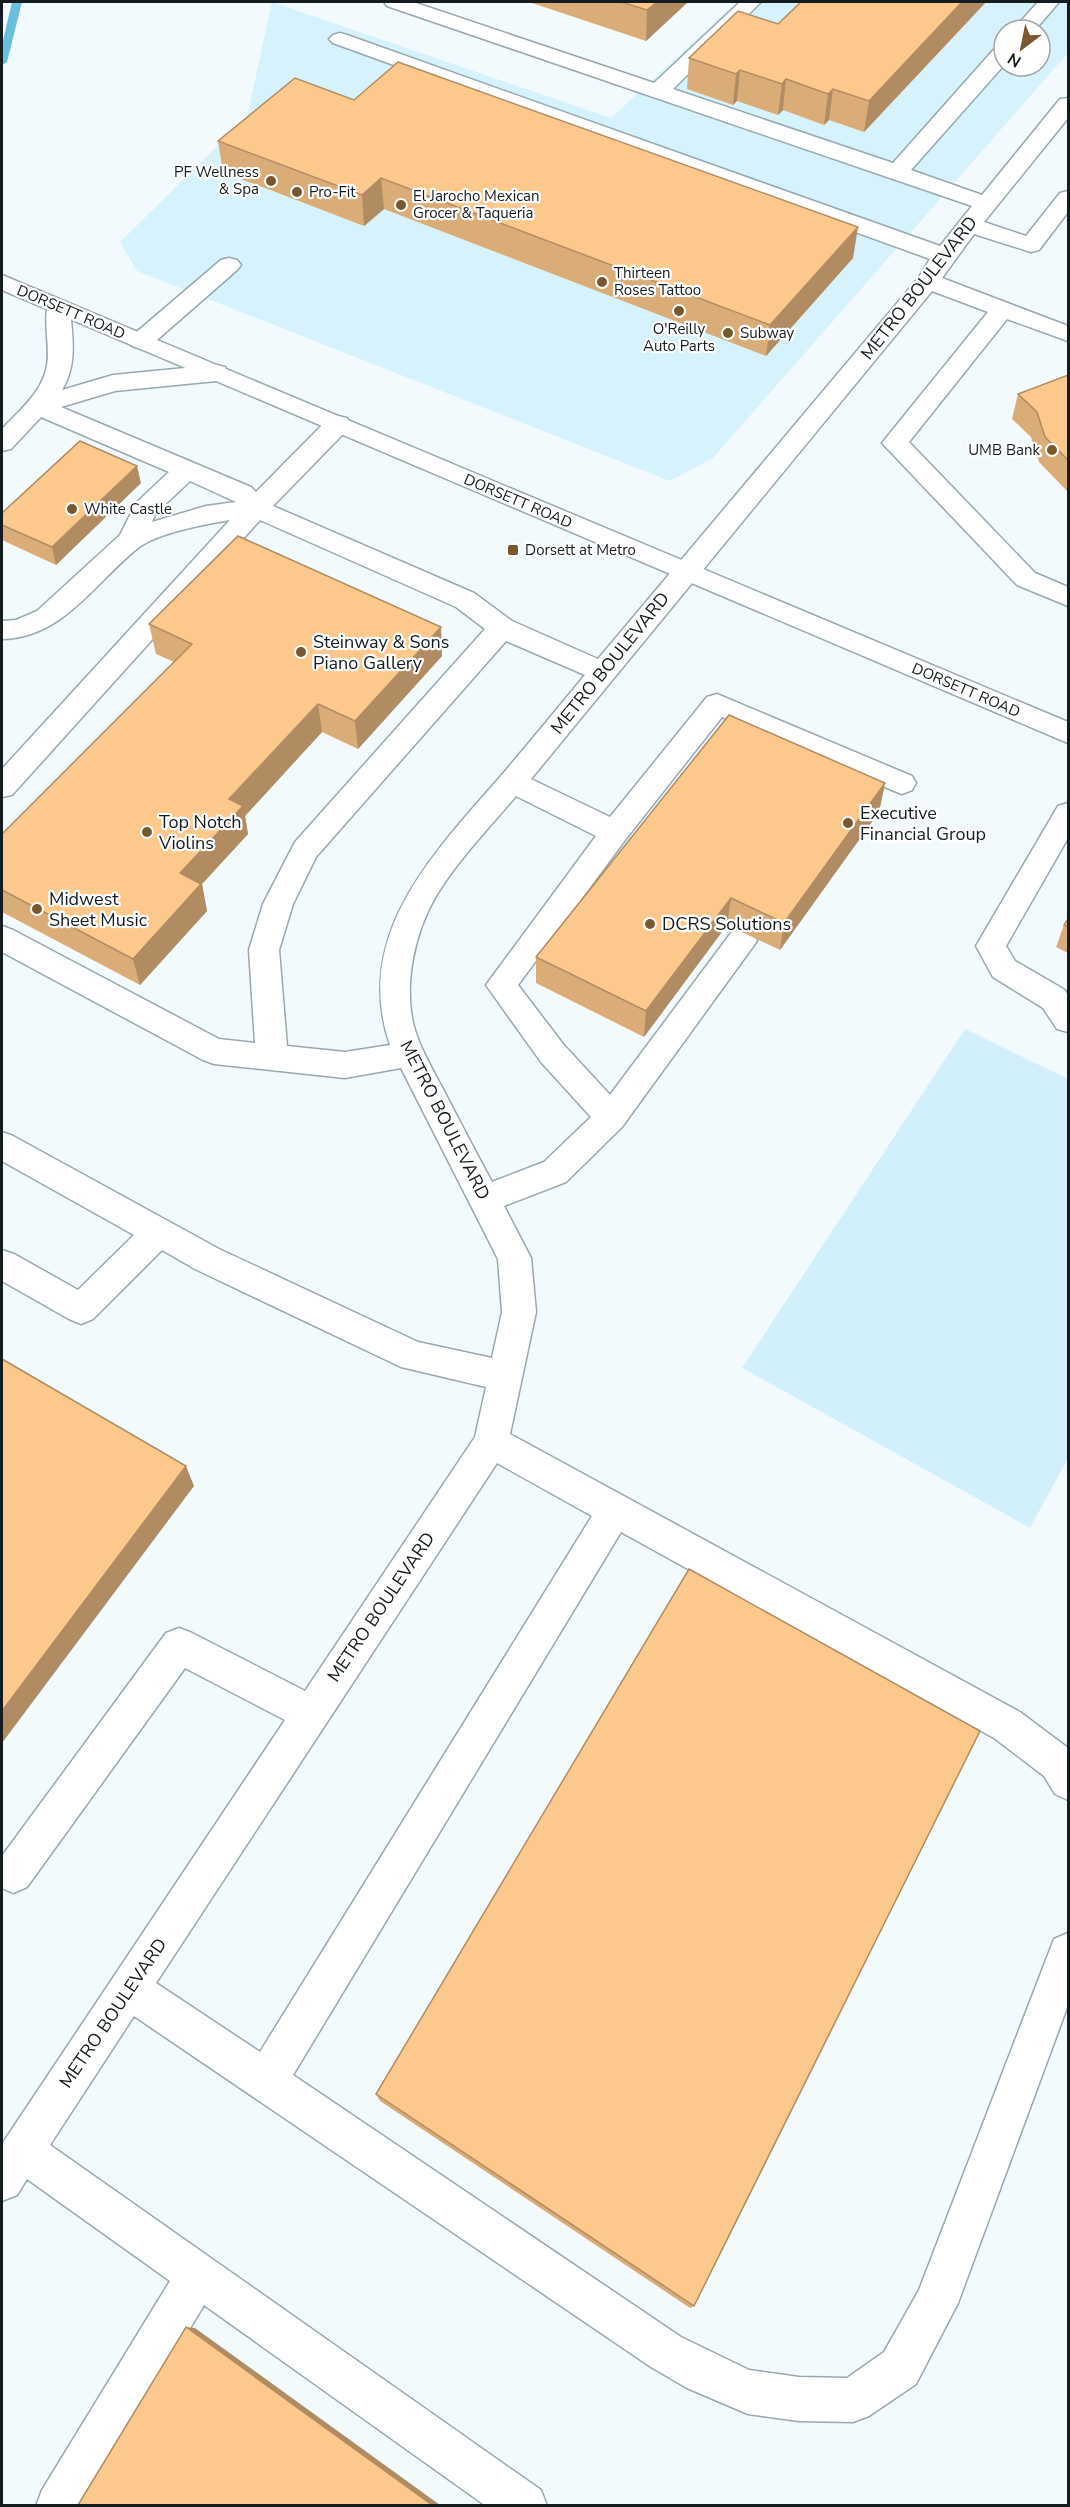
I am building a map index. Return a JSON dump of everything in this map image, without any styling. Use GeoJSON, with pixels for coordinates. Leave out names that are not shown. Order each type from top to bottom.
{"type":"FeatureCollection","features":[{"type":"Feature","properties":{"kind":"street"},"geometry":{"type":"LineString","coordinates":[[394,2],[987,204]]}},
{"type":"Feature","properties":{"kind":"street"},"geometry":{"type":"LineString","coordinates":[[658,91],[751,2]]}},
{"type":"Feature","properties":{"kind":"street"},"geometry":{"type":"LineString","coordinates":[[1035,18],[1049,2]]}},
{"type":"Feature","properties":{"kind":"street"},"geometry":{"type":"LineString","coordinates":[[340,39],[944,256]]}},
{"type":"Feature","properties":{"kind":"street"},"geometry":{"type":"LineString","coordinates":[[897,172],[992,65]]}},
{"type":"Feature","properties":{"kind":"street","name":"METRO BOULEVARD"},"geometry":{"type":"LineString","coordinates":[[11,2165],[491,1442],[519,1312],[514,1258],[410,1054],[398,1023],[394,990],[400,950],[424,889],[451,853],[513,782],[928,281],[944,256],[1068,104]]}},
{"type":"Feature","properties":{"kind":"street"},"geometry":{"type":"LineString","coordinates":[[969,225],[1031,245],[1068,198]]}},
{"type":"Feature","properties":{"kind":"street"},"geometry":{"type":"LineString","coordinates":[[141,341],[229,265]]}},
{"type":"Feature","properties":{"kind":"street"},"geometry":{"type":"LineString","coordinates":[[928,281],[1068,334]]}},
{"type":"Feature","properties":{"kind":"street","name":"DORSETT ROAD"},"geometry":{"type":"LineString","coordinates":[[2,282],[1068,733]]}},
{"type":"Feature","properties":{"kind":"street"},"geometry":{"type":"LineString","coordinates":[[2,444],[37,406],[57,377],[60,357],[58,307]]}},
{"type":"Feature","properties":{"kind":"street"},"geometry":{"type":"LineString","coordinates":[[1003,309],[895,443],[1026,579],[1068,597]]}},
{"type":"Feature","properties":{"kind":"street"},"geometry":{"type":"LineString","coordinates":[[37,406],[113,383],[216,373]]}},
{"type":"Feature","properties":{"kind":"street"},"geometry":{"type":"LineString","coordinates":[[37,406],[242,492],[256,508],[465,600],[502,628],[604,672]]}},
{"type":"Feature","properties":{"kind":"street"},"geometry":{"type":"LineString","coordinates":[[2,787],[256,508],[338,424]]}},
{"type":"Feature","properties":{"kind":"street"},"geometry":{"type":"LineString","coordinates":[[131,540],[145,509],[186,470]]}},
{"type":"Feature","properties":{"kind":"street"},"geometry":{"type":"LineString","coordinates":[[2,630],[19,629],[46,618],[131,540],[164,526],[256,508]]}},
{"type":"Feature","properties":{"kind":"street"},"geometry":{"type":"LineString","coordinates":[[272,1058],[264,950],[278,904],[305,850],[502,628]]}},
{"type":"Feature","properties":{"kind":"street"},"geometry":{"type":"LineString","coordinates":[[611,1118],[552,1053],[501,984],[615,832],[717,704],[902,783]]}},
{"type":"Feature","properties":{"kind":"street"},"geometry":{"type":"LineString","coordinates":[[513,782],[615,832]]}},
{"type":"Feature","properties":{"kind":"street"},"geometry":{"type":"LineString","coordinates":[[1068,814],[990,946],[1004,969],[1054,999],[1068,1020]]}},
{"type":"Feature","properties":{"kind":"street"},"geometry":{"type":"LineString","coordinates":[[2,938],[214,1051],[345,1065],[410,1054]]}},
{"type":"Feature","properties":{"kind":"street"},"geometry":{"type":"LineString","coordinates":[[485,1199],[555,1172],[611,1118],[742,941]]}},
{"type":"Feature","properties":{"kind":"street"},"geometry":{"type":"LineString","coordinates":[[2,1145],[207,1259],[413,1356],[504,1376]]}},
{"type":"Feature","properties":{"kind":"street"},"geometry":{"type":"LineString","coordinates":[[2,1264],[81,1309],[159,1232]]}},
{"type":"Feature","properties":{"kind":"street"},"geometry":{"type":"LineString","coordinates":[[491,1442],[1007,1725],[1057,1763],[1068,1782]]}},
{"type":"Feature","properties":{"kind":"street"},"geometry":{"type":"LineString","coordinates":[[266,2080],[615,1510]]}},
{"type":"Feature","properties":{"kind":"street"},"geometry":{"type":"LineString","coordinates":[[13,1873],[179,1646],[311,1714]]}},
{"type":"Feature","properties":{"kind":"street"},"geometry":{"type":"LineString","coordinates":[[130,1989],[666,2352],[748,2392],[799,2399],[853,2400],[900,2368],[936,2302],[1068,1953]]}},
{"type":"Feature","properties":{"kind":"street"},"geometry":{"type":"LineString","coordinates":[[11,2165],[198,2275],[525,2505]]}},
{"type":"Feature","properties":{"kind":"street"},"geometry":{"type":"LineString","coordinates":[[58,2505],[198,2275]]}},
{"type":"Feature","properties":{"kind":"shaded area"},"geometry":{"type":"Polygon","coordinates":[[[272,2],[611,118],[737,2],[1068,2],[1068,53],[1052,71],[1052,18],[992,18],[992,78],[1046,78],[713,458],[670,481],[137,271],[120,242],[247,117],[272,2]]]}},
{"type":"Feature","properties":{"kind":"shaded area"},"geometry":{"type":"Polygon","coordinates":[[[965,1029],[1068,1079],[1068,1458],[1030,1528],[742,1368],[965,1029]]]}},
{"type":"Feature","properties":{"kind":"building"},"geometry":{"type":"Polygon","coordinates":[[[621,2],[657,2],[647,10],[621,2]]]}},
{"type":"Feature","properties":{"kind":"building"},"geometry":{"type":"Polygon","coordinates":[[[801,2],[962,2],[869,101],[833,89],[828,94],[786,79],[782,84],[740,70],[736,74],[689,58],[738,11],[778,24],[801,2]]]}},
{"type":"Feature","properties":{"kind":"building"},"geometry":{"type":"Polygon","coordinates":[[[398,62],[858,227],[770,325],[381,178],[362,195],[218,141],[295,78],[354,100],[398,62]]]}},
{"type":"Feature","properties":{"kind":"building"},"geometry":{"type":"Polygon","coordinates":[[[1068,375],[1068,460],[1045,437],[1037,412],[1018,394],[1068,375]]]}},
{"type":"Feature","properties":{"kind":"building","name":"White Castle"},"geometry":{"type":"Polygon","coordinates":[[[80,441],[137,466],[52,547],[2,525],[2,513],[80,441]]]}},
{"type":"Feature","properties":{"kind":"building"},"geometry":{"type":"Polygon","coordinates":[[[238,536],[441,627],[355,721],[318,704],[229,799],[243,806],[180,873],[201,884],[133,959],[2,890],[2,834],[192,644],[149,624],[238,536]]]}},
{"type":"Feature","properties":{"kind":"building"},"geometry":{"type":"Polygon","coordinates":[[[729,715],[885,783],[784,923],[731,898],[646,1011],[536,957],[729,715]]]}},
{"type":"Feature","properties":{"kind":"building"},"geometry":{"type":"Polygon","coordinates":[[[2,1359],[186,1466],[2,1711],[2,1359]]]}},
{"type":"Feature","properties":{"kind":"building"},"geometry":{"type":"Polygon","coordinates":[[[689,1569],[980,1731],[694,2306],[376,2094],[689,1569]]]}},
{"type":"Feature","properties":{"kind":"building"},"geometry":{"type":"Polygon","coordinates":[[[186,2327],[432,2505],[78,2505],[186,2327]]]}},
{"type":"Feature","properties":{"kind":"waterway"},"geometry":{"type":"LineString","coordinates":[[2,62],[17,2]]}},
{"type":"Feature","properties":{"kind":"place","name":"PF Wellness & Spa"},"geometry":{"type":"Point","coordinates":[271,181]}},
{"type":"Feature","properties":{"kind":"place","name":"Pro-Fit"},"geometry":{"type":"Point","coordinates":[297,192]}},
{"type":"Feature","properties":{"kind":"place","name":"El Jarocho Mexican Grocer & Taqueria"},"geometry":{"type":"Point","coordinates":[401,205]}},
{"type":"Feature","properties":{"kind":"place","name":"Thirteen Roses Tattoo"},"geometry":{"type":"Point","coordinates":[602,282]}},
{"type":"Feature","properties":{"kind":"place","name":"O'Reilly Auto Parts"},"geometry":{"type":"Point","coordinates":[679,311]}},
{"type":"Feature","properties":{"kind":"place","name":"Subway"},"geometry":{"type":"Point","coordinates":[728,333]}},
{"type":"Feature","properties":{"kind":"place","name":"UMB Bank"},"geometry":{"type":"Point","coordinates":[1052,450]}},
{"type":"Feature","properties":{"kind":"place","name":"White Castle"},"geometry":{"type":"Point","coordinates":[72,509]}},
{"type":"Feature","properties":{"kind":"place","name":"Dorsett at Metro"},"geometry":{"type":"Point","coordinates":[513,550]}},
{"type":"Feature","properties":{"kind":"place","name":"Steinway & Sons Piano Gallery"},"geometry":{"type":"Point","coordinates":[301,652]}},
{"type":"Feature","properties":{"kind":"place","name":"Executive Financial Group"},"geometry":{"type":"Point","coordinates":[848,823]}},
{"type":"Feature","properties":{"kind":"place","name":"Top Notch Violins"},"geometry":{"type":"Point","coordinates":[147,832]}},
{"type":"Feature","properties":{"kind":"place","name":"Midwest Sheet Music"},"geometry":{"type":"Point","coordinates":[37,909]}},
{"type":"Feature","properties":{"kind":"place","name":"DCRS Solutions"},"geometry":{"type":"Point","coordinates":[650,924]}}]}
